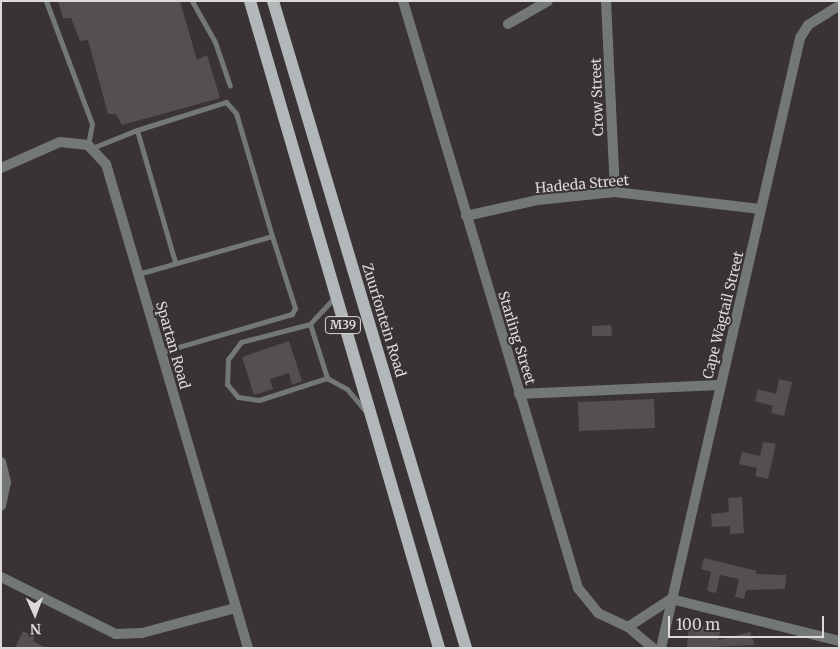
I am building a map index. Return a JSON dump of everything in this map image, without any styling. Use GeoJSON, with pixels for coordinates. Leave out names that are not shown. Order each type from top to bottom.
{"type":"FeatureCollection","features":[{"type":"Feature","properties":{"kind":"main road","name":"M39"},"geometry":{"type":"LineString","coordinates":[[250,1],[335,297],[440,648]]}},
{"type":"Feature","properties":{"kind":"main road","name":"Zuurfontein Road"},"geometry":{"type":"LineString","coordinates":[[273,1],[466,648]]}},
{"type":"Feature","properties":{"kind":"street","name":"Starling Street"},"geometry":{"type":"LineString","coordinates":[[403,1],[578,588],[598,613],[628,627],[653,648]]}},
{"type":"Feature","properties":{"kind":"street"},"geometry":{"type":"LineString","coordinates":[[508,24],[548,1]]}},
{"type":"Feature","properties":{"kind":"street","name":"Crow Street"},"geometry":{"type":"LineString","coordinates":[[606,1],[615,192]]}},
{"type":"Feature","properties":{"kind":"street","name":"Cape Wagtail Street"},"geometry":{"type":"LineString","coordinates":[[661,648],[800,38],[808,24],[839,6]]}},
{"type":"Feature","properties":{"kind":"street"},"geometry":{"type":"LineString","coordinates":[[1,168],[60,142],[90,147]]}},
{"type":"Feature","properties":{"kind":"street","name":"Spartan Road"},"geometry":{"type":"LineString","coordinates":[[90,147],[106,164],[248,648]]}},
{"type":"Feature","properties":{"kind":"street","name":"Hadeda Street"},"geometry":{"type":"LineString","coordinates":[[466,216],[538,200],[615,192],[760,209]]}},
{"type":"Feature","properties":{"kind":"street"},"geometry":{"type":"LineString","coordinates":[[520,394],[720,385]]}},
{"type":"Feature","properties":{"kind":"street"},"geometry":{"type":"LineString","coordinates":[[1,462],[6,482],[1,504]]}},
{"type":"Feature","properties":{"kind":"street"},"geometry":{"type":"LineString","coordinates":[[1,577],[116,634],[142,633],[235,608]]}},
{"type":"Feature","properties":{"kind":"street"},"geometry":{"type":"LineString","coordinates":[[628,627],[671,599],[839,641]]}},
{"type":"Feature","properties":{"kind":"lane"},"geometry":{"type":"LineString","coordinates":[[46,1],[92,124],[90,147],[137,130],[231,102],[294,312],[161,352]]}},
{"type":"Feature","properties":{"kind":"lane"},"geometry":{"type":"LineString","coordinates":[[192,1],[215,42],[230,86]]}},
{"type":"Feature","properties":{"kind":"lane"},"geometry":{"type":"LineString","coordinates":[[137,130],[175,262]]}},
{"type":"Feature","properties":{"kind":"lane"},"geometry":{"type":"LineString","coordinates":[[138,274],[272,236]]}},
{"type":"Feature","properties":{"kind":"lane"},"geometry":{"type":"LineString","coordinates":[[328,378],[259,400],[238,397],[227,384],[228,359],[240,342],[310,324],[335,297]]}},
{"type":"Feature","properties":{"kind":"lane"},"geometry":{"type":"LineString","coordinates":[[310,324],[328,378],[356,398],[374,424]]}},
{"type":"Feature","properties":{"kind":"building"},"geometry":{"type":"Polygon","coordinates":[[[58,1],[180,1],[197,60],[207,55],[220,98],[122,125],[116,114],[108,114],[88,40],[80,41],[71,18],[63,18],[58,1]]]}},
{"type":"Feature","properties":{"kind":"building"},"geometry":{"type":"Polygon","coordinates":[[[611,325],[612,336],[592,336],[592,326],[611,325]]]}},
{"type":"Feature","properties":{"kind":"building"},"geometry":{"type":"Polygon","coordinates":[[[289,341],[302,381],[292,385],[289,373],[270,379],[273,389],[254,395],[242,357],[289,341]]]}},
{"type":"Feature","properties":{"kind":"building"},"geometry":{"type":"Polygon","coordinates":[[[779,379],[792,382],[784,416],[771,413],[773,406],[755,401],[758,389],[776,394],[779,379]]]}},
{"type":"Feature","properties":{"kind":"building"},"geometry":{"type":"Polygon","coordinates":[[[654,399],[655,428],[579,431],[578,402],[654,399]]]}},
{"type":"Feature","properties":{"kind":"building"},"geometry":{"type":"Polygon","coordinates":[[[763,442],[776,444],[768,479],[755,476],[757,468],[739,464],[742,452],[760,456],[763,442]]]}},
{"type":"Feature","properties":{"kind":"building"},"geometry":{"type":"Polygon","coordinates":[[[742,497],[744,533],[730,534],[730,526],[712,527],[711,514],[729,512],[728,498],[742,497]]]}},
{"type":"Feature","properties":{"kind":"building"},"geometry":{"type":"Polygon","coordinates":[[[704,558],[757,571],[756,574],[786,575],[785,589],[746,590],[744,599],[735,597],[739,579],[720,575],[716,593],[707,591],[711,572],[701,569],[704,558]]]}},
{"type":"Feature","properties":{"kind":"building"},"geometry":{"type":"Polygon","coordinates":[[[689,624],[721,629],[718,640],[750,632],[755,645],[687,648],[689,624]]]}},
{"type":"Feature","properties":{"kind":"building"},"geometry":{"type":"Polygon","coordinates":[[[23,631],[35,637],[33,641],[46,648],[15,648],[23,631]]]}}]}
